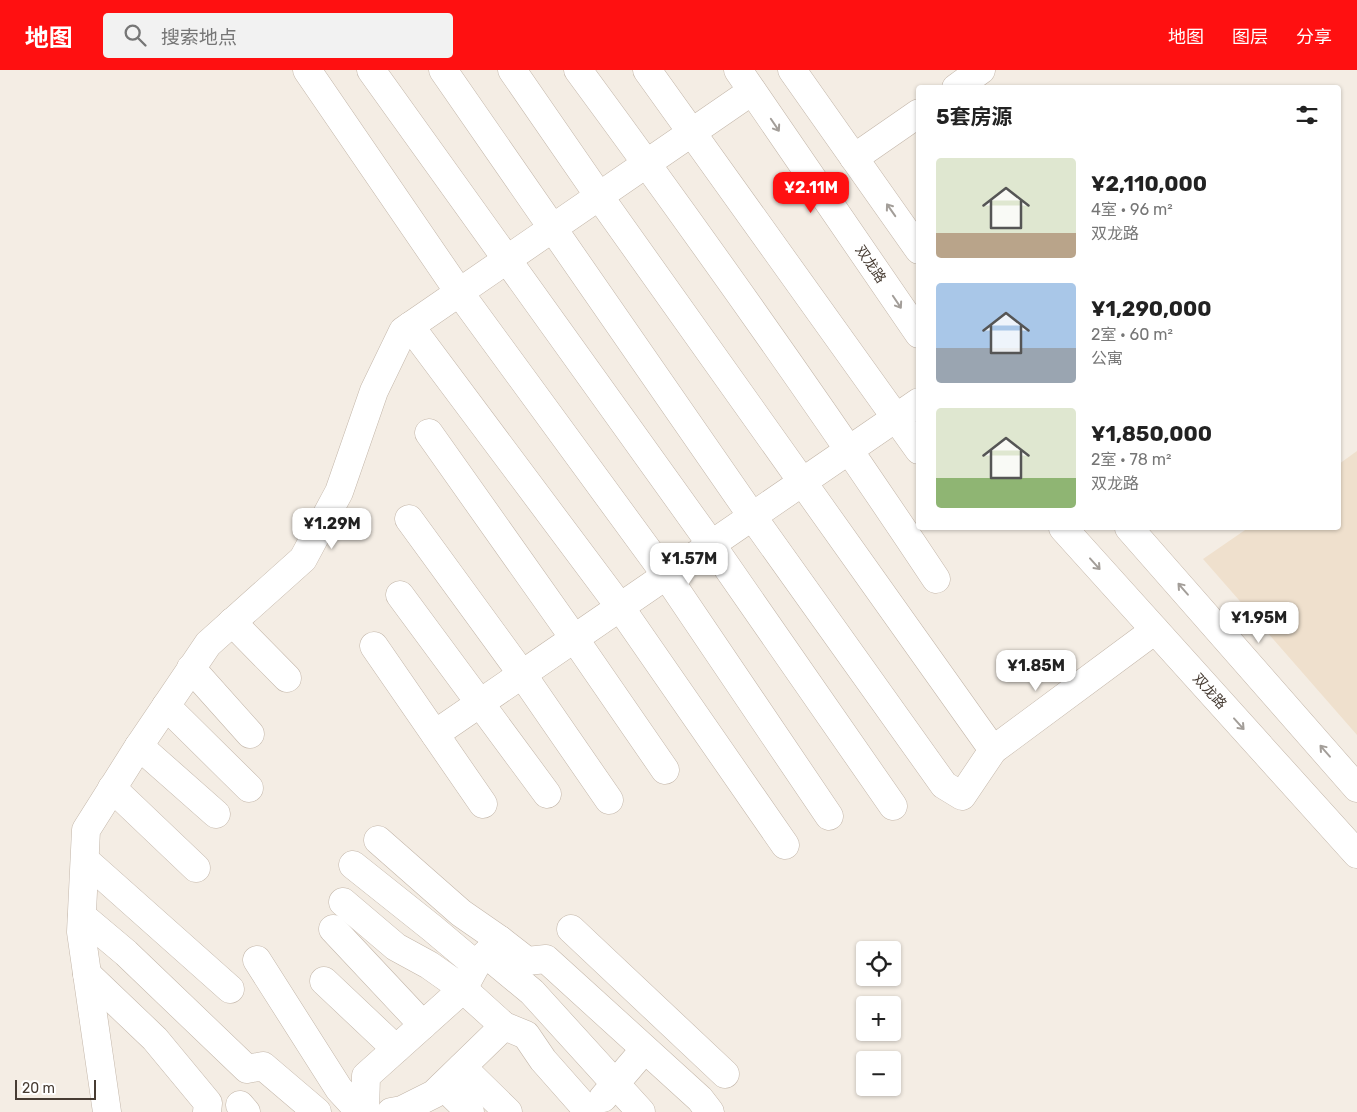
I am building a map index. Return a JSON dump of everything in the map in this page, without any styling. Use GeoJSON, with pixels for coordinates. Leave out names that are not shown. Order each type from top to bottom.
{"type":"FeatureCollection","features":[{"type":"Feature","properties":{"kind":"street"},"geometry":{"type":"LineString","coordinates":[[307,70],[459,292],[666,575],[829,816]]}},
{"type":"Feature","properties":{"kind":"street"},"geometry":{"type":"LineString","coordinates":[[371,70],[711,544],[893,806]]}},
{"type":"Feature","properties":{"kind":"street"},"geometry":{"type":"LineString","coordinates":[[443,70],[752,516],[944,786],[962,796],[993,750],[1155,630]]}},
{"type":"Feature","properties":{"kind":"street"},"geometry":{"type":"LineString","coordinates":[[512,70],[599,196],[993,750]]}},
{"type":"Feature","properties":{"kind":"street"},"geometry":{"type":"LineString","coordinates":[[578,70],[647,163],[850,449],[936,579]]}},
{"type":"Feature","properties":{"kind":"street"},"geometry":{"type":"LineString","coordinates":[[647,70],[916,446]]}},
{"type":"Feature","properties":{"kind":"street"},"geometry":{"type":"LineString","coordinates":[[792,70],[916,246]]}},
{"type":"Feature","properties":{"kind":"street"},"geometry":{"type":"LineString","coordinates":[[960,85],[981,70]]}},
{"type":"Feature","properties":{"kind":"street"},"geometry":{"type":"LineString","coordinates":[[107,1112],[81,932],[86,830],[139,746],[208,644],[303,559],[339,492],[374,391],[403,331],[693,132],[745,80]]}},
{"type":"Feature","properties":{"kind":"street","name":"双龙路"},"geometry":{"type":"LineString","coordinates":[[745,80],[916,330]]}},
{"type":"Feature","properties":{"kind":"street"},"geometry":{"type":"LineString","coordinates":[[854,158],[916,115]]}},
{"type":"Feature","properties":{"kind":"street"},"geometry":{"type":"LineString","coordinates":[[410,326],[620,607],[785,845]]}},
{"type":"Feature","properties":{"kind":"street"},"geometry":{"type":"LineString","coordinates":[[435,734],[916,404]]}},
{"type":"Feature","properties":{"kind":"street"},"geometry":{"type":"LineString","coordinates":[[429,433],[665,770]]}},
{"type":"Feature","properties":{"kind":"street"},"geometry":{"type":"LineString","coordinates":[[408,518],[522,674],[610,800]]}},
{"type":"Feature","properties":{"kind":"street","name":"双龙路"},"geometry":{"type":"LineString","coordinates":[[1064,530],[1357,854]]}},
{"type":"Feature","properties":{"kind":"street"},"geometry":{"type":"LineString","coordinates":[[1131,530],[1357,788]]}},
{"type":"Feature","properties":{"kind":"street"},"geometry":{"type":"LineString","coordinates":[[400,595],[548,794]]}},
{"type":"Feature","properties":{"kind":"street"},"geometry":{"type":"LineString","coordinates":[[232,622],[287,678]]}},
{"type":"Feature","properties":{"kind":"street"},"geometry":{"type":"LineString","coordinates":[[374,646],[483,804]]}},
{"type":"Feature","properties":{"kind":"street"},"geometry":{"type":"LineString","coordinates":[[192,668],[250,734]]}},
{"type":"Feature","properties":{"kind":"street"},"geometry":{"type":"LineString","coordinates":[[166,706],[249,788]]}},
{"type":"Feature","properties":{"kind":"street"},"geometry":{"type":"LineString","coordinates":[[139,746],[216,814]]}},
{"type":"Feature","properties":{"kind":"street"},"geometry":{"type":"LineString","coordinates":[[112,788],[196,868]]}},
{"type":"Feature","properties":{"kind":"street"},"geometry":{"type":"LineString","coordinates":[[378,840],[461,913],[487,953],[532,992],[640,1112]]}},
{"type":"Feature","properties":{"kind":"street"},"geometry":{"type":"LineString","coordinates":[[85,860],[230,989]]}},
{"type":"Feature","properties":{"kind":"street"},"geometry":{"type":"LineString","coordinates":[[353,865],[432,928],[487,953],[528,961],[546,959],[671,1073],[699,1108]]}},
{"type":"Feature","properties":{"kind":"street"},"geometry":{"type":"LineString","coordinates":[[343,902],[396,947],[429,965],[463,989],[504,1026],[526,1035],[543,1060],[590,1112],[644,1050]]}},
{"type":"Feature","properties":{"kind":"street"},"geometry":{"type":"LineString","coordinates":[[82,916],[126,953],[247,1069],[262,1066],[317,1112]]}},
{"type":"Feature","properties":{"kind":"street"},"geometry":{"type":"LineString","coordinates":[[333,929],[423,1025]]}},
{"type":"Feature","properties":{"kind":"street"},"geometry":{"type":"LineString","coordinates":[[571,929],[725,1074]]}},
{"type":"Feature","properties":{"kind":"street"},"geometry":{"type":"LineString","coordinates":[[365,1112],[366,1076],[463,989],[487,953]]}},
{"type":"Feature","properties":{"kind":"street"},"geometry":{"type":"LineString","coordinates":[[257,960],[339,1089],[360,1112]]}},
{"type":"Feature","properties":{"kind":"street"},"geometry":{"type":"LineString","coordinates":[[87,974],[155,1039],[208,1102],[207,1112]]}},
{"type":"Feature","properties":{"kind":"street"},"geometry":{"type":"LineString","coordinates":[[324,981],[396,1049]]}},
{"type":"Feature","properties":{"kind":"street"},"geometry":{"type":"LineString","coordinates":[[391,1112],[402,1110],[434,1094],[504,1026]]}},
{"type":"Feature","properties":{"kind":"street"},"geometry":{"type":"LineString","coordinates":[[671,1073],[694,1045]]}},
{"type":"Feature","properties":{"kind":"street"},"geometry":{"type":"LineString","coordinates":[[462,1066],[508,1112]]}},
{"type":"Feature","properties":{"kind":"street"},"geometry":{"type":"LineString","coordinates":[[443,1086],[470,1112]]}},
{"type":"Feature","properties":{"kind":"shaded area"},"geometry":{"type":"Polygon","coordinates":[[[1357,451],[1357,735],[1203,559],[1245,530],[1341,530],[1341,463],[1357,451]]]}}]}
